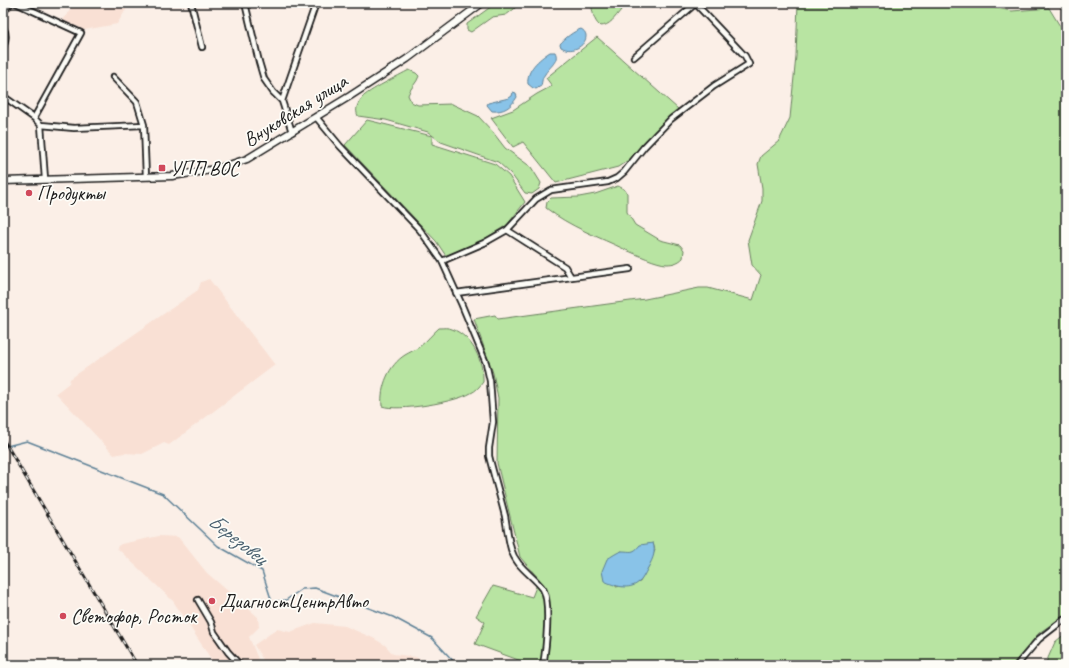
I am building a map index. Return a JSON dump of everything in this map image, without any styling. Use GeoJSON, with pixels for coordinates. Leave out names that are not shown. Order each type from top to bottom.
{"type":"FeatureCollection","features":[{"type":"Feature","properties":{"kind":"main road","name":"Внуковская улица"},"geometry":{"type":"LineString","coordinates":[[3,181],[146,177],[193,173],[234,164],[256,155],[407,59],[482,3]]}},
{"type":"Feature","properties":{"kind":"street"},"geometry":{"type":"LineString","coordinates":[[3,12],[10,3]]}},
{"type":"Feature","properties":{"kind":"street"},"geometry":{"type":"LineString","coordinates":[[16,3],[81,34],[34,118]]}},
{"type":"Feature","properties":{"kind":"street"},"geometry":{"type":"LineString","coordinates":[[191,3],[202,47]]}},
{"type":"Feature","properties":{"kind":"street"},"geometry":{"type":"LineString","coordinates":[[245,3],[264,79],[282,102],[292,132]]}},
{"type":"Feature","properties":{"kind":"street"},"geometry":{"type":"LineString","coordinates":[[282,102],[316,3]]}},
{"type":"Feature","properties":{"kind":"street"},"geometry":{"type":"LineString","coordinates":[[442,262],[484,243],[507,230],[536,199],[551,190],[608,182],[617,178],[671,119],[714,86],[749,64],[745,56],[695,3],[634,57]]}},
{"type":"Feature","properties":{"kind":"street"},"geometry":{"type":"LineString","coordinates":[[3,26],[6,34],[6,41],[3,48]]}},
{"type":"Feature","properties":{"kind":"street"},"geometry":{"type":"LineString","coordinates":[[113,77],[137,102],[144,125],[146,177]]}},
{"type":"Feature","properties":{"kind":"street"},"geometry":{"type":"LineString","coordinates":[[3,96],[34,118],[41,125],[74,128],[144,125]]}},
{"type":"Feature","properties":{"kind":"street"},"geometry":{"type":"LineString","coordinates":[[316,117],[340,146],[420,230],[442,262],[486,363],[490,382],[493,422],[489,456],[505,516],[511,549],[515,558],[525,571],[542,589],[547,601],[546,652],[543,665]]}},
{"type":"Feature","properties":{"kind":"street"},"geometry":{"type":"LineString","coordinates":[[41,125],[45,179]]}},
{"type":"Feature","properties":{"kind":"street"},"geometry":{"type":"LineString","coordinates":[[507,230],[565,267],[571,277]]}},
{"type":"Feature","properties":{"kind":"street"},"geometry":{"type":"LineString","coordinates":[[456,293],[630,269]]}},
{"type":"Feature","properties":{"kind":"street"},"geometry":{"type":"LineString","coordinates":[[198,600],[211,622],[214,632],[228,652],[240,665]]}},
{"type":"Feature","properties":{"kind":"street"},"geometry":{"type":"LineString","coordinates":[[1017,665],[1039,639],[1066,618]]}},
{"type":"Feature","properties":{"kind":"shaded area"},"geometry":{"type":"Polygon","coordinates":[[[75,3],[130,3],[117,24],[84,30],[63,20],[75,3]]]}},
{"type":"Feature","properties":{"kind":"shaded area"},"geometry":{"type":"Polygon","coordinates":[[[209,279],[275,365],[169,445],[164,443],[142,454],[124,453],[114,455],[56,393],[69,383],[70,379],[198,290],[201,282],[209,279]]]}},
{"type":"Feature","properties":{"kind":"shaded area"},"geometry":{"type":"Polygon","coordinates":[[[159,536],[178,537],[207,573],[258,617],[259,627],[249,637],[258,659],[250,665],[215,665],[173,601],[117,548],[121,544],[159,536]]]}},
{"type":"Feature","properties":{"kind":"shaded area"},"geometry":{"type":"Polygon","coordinates":[[[315,623],[345,626],[385,645],[393,654],[416,657],[429,665],[266,665],[254,645],[277,629],[290,632],[315,623]]]}},
{"type":"Feature","properties":{"kind":"green space"},"geometry":{"type":"Polygon","coordinates":[[[496,3],[519,3],[506,15],[492,17],[471,32],[467,30],[467,24],[496,3]]]}},
{"type":"Feature","properties":{"kind":"green space"},"geometry":{"type":"Polygon","coordinates":[[[591,3],[619,3],[621,10],[609,23],[604,26],[600,26],[593,13],[591,3]]]}},
{"type":"Feature","properties":{"kind":"green space"},"geometry":{"type":"Polygon","coordinates":[[[798,3],[983,3],[986,6],[1012,11],[1049,8],[1066,36],[1066,614],[1039,633],[1012,665],[532,665],[475,644],[485,622],[476,616],[493,586],[532,597],[539,579],[520,557],[497,463],[498,398],[493,373],[474,319],[495,315],[498,319],[645,299],[699,288],[708,288],[753,300],[761,275],[752,265],[748,240],[762,201],[762,188],[758,164],[761,156],[779,141],[790,118],[796,56],[798,3]],[[653,543],[629,553],[621,551],[616,587],[640,582],[655,550],[653,543]]]}},
{"type":"Feature","properties":{"kind":"green space"},"geometry":{"type":"Polygon","coordinates":[[[597,37],[678,109],[630,159],[618,167],[556,183],[523,142],[513,147],[491,118],[513,110],[552,86],[546,78],[597,37]]]}},
{"type":"Feature","properties":{"kind":"green space"},"geometry":{"type":"Polygon","coordinates":[[[409,70],[419,76],[408,95],[411,102],[418,105],[452,104],[478,116],[505,148],[531,167],[541,183],[539,189],[532,194],[525,193],[511,174],[498,162],[441,142],[428,132],[386,120],[358,116],[358,105],[360,100],[365,95],[409,70]]]}},
{"type":"Feature","properties":{"kind":"green space"},"geometry":{"type":"Polygon","coordinates":[[[367,120],[432,136],[432,144],[495,164],[509,176],[525,202],[507,225],[481,241],[446,256],[436,241],[345,145],[367,120]]]}},
{"type":"Feature","properties":{"kind":"green space"},"geometry":{"type":"Polygon","coordinates":[[[618,186],[624,189],[627,193],[627,212],[635,225],[660,240],[680,245],[684,250],[683,258],[678,262],[663,264],[646,258],[565,221],[546,208],[547,202],[551,198],[579,197],[595,194],[618,186]]]}},
{"type":"Feature","properties":{"kind":"green space"},"geometry":{"type":"Polygon","coordinates":[[[439,328],[449,328],[459,332],[471,344],[479,358],[483,374],[483,382],[473,392],[453,400],[413,407],[390,408],[382,406],[382,391],[384,384],[394,365],[399,359],[422,345],[439,328]]]}},
{"type":"Feature","properties":{"kind":"green space"},"geometry":{"type":"Polygon","coordinates":[[[1066,633],[1066,665],[1045,665],[1055,642],[1066,633]]]}},
{"type":"Feature","properties":{"kind":"water"},"geometry":{"type":"Polygon","coordinates":[[[581,29],[585,32],[586,36],[585,40],[578,48],[567,49],[561,47],[560,44],[564,39],[581,29]]]}},
{"type":"Feature","properties":{"kind":"water"},"geometry":{"type":"Polygon","coordinates":[[[550,52],[555,52],[555,61],[544,75],[541,86],[536,89],[533,88],[528,84],[529,74],[534,65],[550,52]]]}},
{"type":"Feature","properties":{"kind":"water"},"geometry":{"type":"Polygon","coordinates":[[[513,92],[516,93],[517,97],[512,104],[504,110],[492,111],[487,105],[488,103],[509,98],[512,96],[513,92]]]}},
{"type":"Feature","properties":{"kind":"water"},"geometry":{"type":"Polygon","coordinates":[[[653,543],[653,558],[639,582],[635,585],[622,587],[604,581],[602,571],[607,559],[616,553],[636,550],[640,545],[653,543]]]}},
{"type":"Feature","properties":{"kind":"waterway","name":"Березовец"},"geometry":{"type":"LineString","coordinates":[[3,447],[27,441],[163,494],[218,546],[262,571],[272,602],[286,600],[302,589],[315,588],[393,617],[432,638],[457,665]]}},
{"type":"Feature","properties":{"kind":"railway"},"geometry":{"type":"LineString","coordinates":[[3,439],[137,665]]}},
{"type":"Feature","properties":{"kind":"place","name":"УПП ВОС"},"geometry":{"type":"Point","coordinates":[162,168]}},
{"type":"Feature","properties":{"kind":"place","name":"Продукты"},"geometry":{"type":"Point","coordinates":[29,193]}},
{"type":"Feature","properties":{"kind":"place","name":"ДиагностЦентрАвто"},"geometry":{"type":"Point","coordinates":[212,601]}},
{"type":"Feature","properties":{"kind":"place","name":"Светофор, Росток"},"geometry":{"type":"Point","coordinates":[63,616]}}]}
